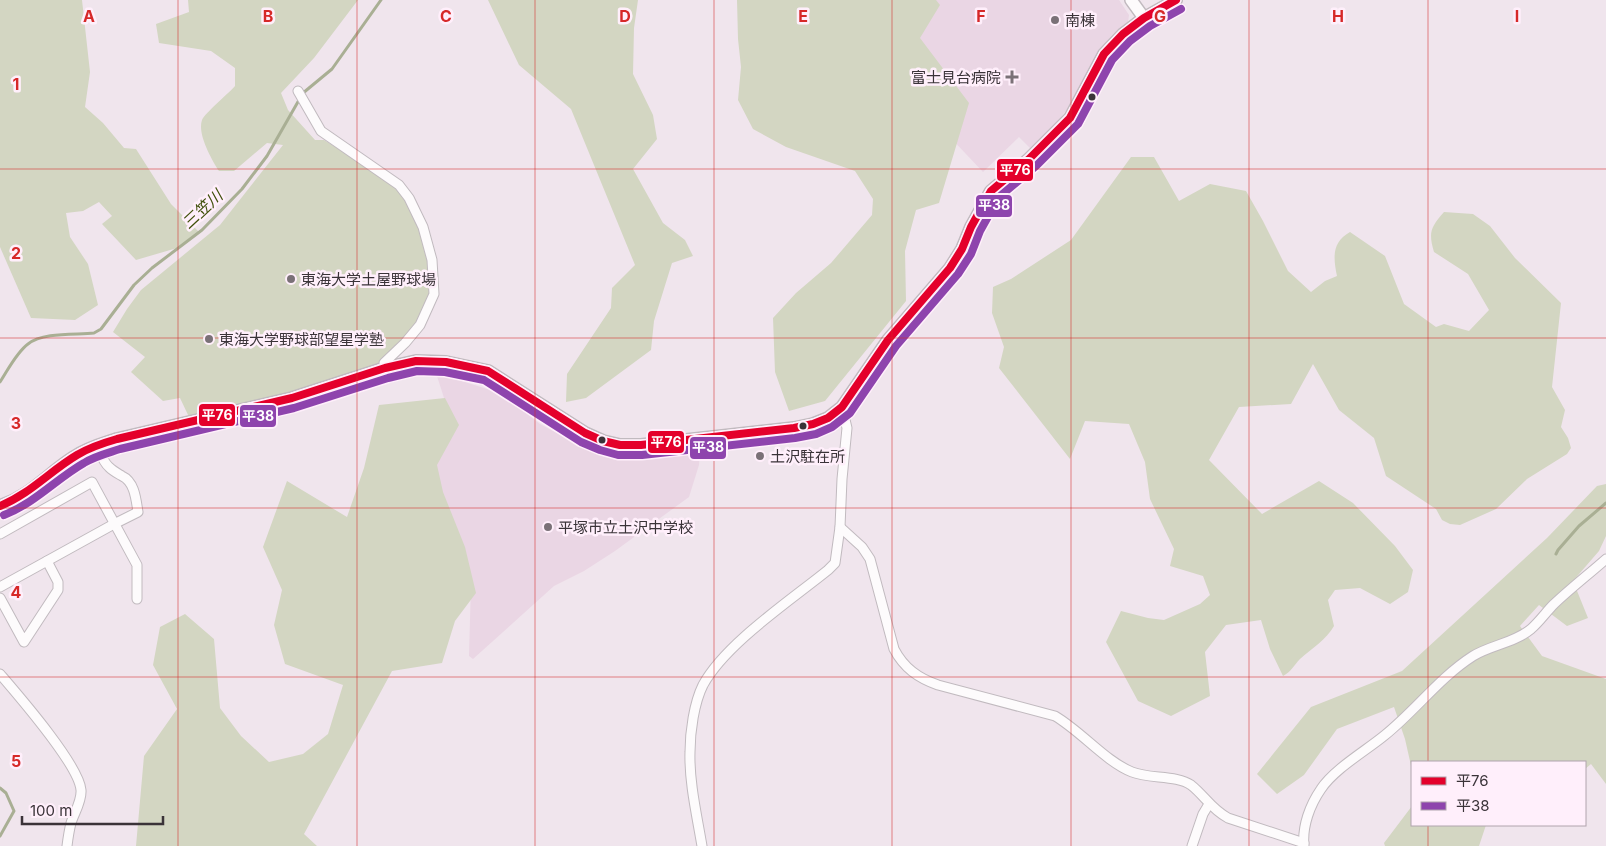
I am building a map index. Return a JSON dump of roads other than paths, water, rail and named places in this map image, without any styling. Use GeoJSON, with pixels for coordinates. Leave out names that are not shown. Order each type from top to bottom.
{"type":"FeatureCollection","features":[{"type":"Feature","properties":{"kind":"street"},"geometry":{"type":"LineString","coordinates":[[1131,0],[1144,18]]}},
{"type":"Feature","properties":{"kind":"street"},"geometry":{"type":"LineString","coordinates":[[0,506],[20,499],[76,455],[97,446],[292,398],[385,368],[416,361],[446,362],[488,371],[585,433],[603,442],[620,445],[641,445],[794,428],[813,424],[828,418],[842,407],[888,340],[950,268],[991,191],[1029,159],[1070,118],[1104,54],[1123,34],[1144,18],[1176,0]]}},
{"type":"Feature","properties":{"kind":"street"},"geometry":{"type":"LineString","coordinates":[[298,91],[321,131],[399,185],[424,227],[432,260],[434,294],[420,325],[384,363],[385,368]]}},
{"type":"Feature","properties":{"kind":"street"},"geometry":{"type":"LineString","coordinates":[[702,846],[690,774],[690,752],[693,721],[703,686],[723,658],[757,626],[835,563],[840,527],[847,428],[842,407]]}},
{"type":"Feature","properties":{"kind":"street"},"geometry":{"type":"LineString","coordinates":[[0,587],[138,512],[135,494],[129,482],[107,466],[97,446]]}},
{"type":"Feature","properties":{"kind":"street"},"geometry":{"type":"LineString","coordinates":[[0,534],[92,482],[137,564],[137,599]]}},
{"type":"Feature","properties":{"kind":"street"},"geometry":{"type":"LineString","coordinates":[[840,527],[862,547],[870,559],[890,637],[901,662],[912,672],[924,680],[938,685],[1055,716],[1070,725],[1124,768],[1141,775],[1178,780],[1190,784],[1217,812],[1228,818],[1304,845],[1305,828],[1312,804],[1330,778],[1385,735],[1419,702],[1472,657],[1497,644],[1512,640],[1532,628],[1554,604],[1606,559]]}},
{"type":"Feature","properties":{"kind":"street"},"geometry":{"type":"LineString","coordinates":[[0,598],[24,642],[58,590],[58,582],[46,561]]}},
{"type":"Feature","properties":{"kind":"street"},"geometry":{"type":"LineString","coordinates":[[0,674],[54,742],[80,784],[81,794],[71,823],[67,846]]}},
{"type":"Feature","properties":{"kind":"street"},"geometry":{"type":"LineString","coordinates":[[1192,846],[1203,814],[1209,804]]}},
{"type":"Feature","properties":{"kind":"waterway","name":"三笠川"},"geometry":{"type":"LineString","coordinates":[[0,382],[20,352],[34,340],[51,336],[94,333],[101,329],[134,285],[152,268],[202,230],[242,189],[267,156],[303,93],[332,69],[381,0]]}},
{"type":"Feature","properties":{"kind":"waterway"},"geometry":{"type":"LineString","coordinates":[[1556,554],[1579,526],[1606,503]]}},
{"type":"Feature","properties":{"kind":"waterway","name":"三笠川"},"geometry":{"type":"LineString","coordinates":[[0,788],[6,793],[14,811],[0,836]]}},
{"type":"Feature","properties":{"kind":"place","name":"南棟"},"geometry":{"type":"Point","coordinates":[1055,20]}},
{"type":"Feature","properties":{"kind":"place","name":"富士見台病院"},"geometry":{"type":"Point","coordinates":[1012,77]}},
{"type":"Feature","properties":{"kind":"place","name":"東海大学土屋野球場"},"geometry":{"type":"Point","coordinates":[291,279]}},
{"type":"Feature","properties":{"kind":"place","name":"東海大学野球部望星学塾"},"geometry":{"type":"Point","coordinates":[209,339]}},
{"type":"Feature","properties":{"kind":"place","name":"土沢駐在所"},"geometry":{"type":"Point","coordinates":[760,456]}},
{"type":"Feature","properties":{"kind":"place","name":"平塚市立土沢中学校"},"geometry":{"type":"Point","coordinates":[548,527]}}]}
